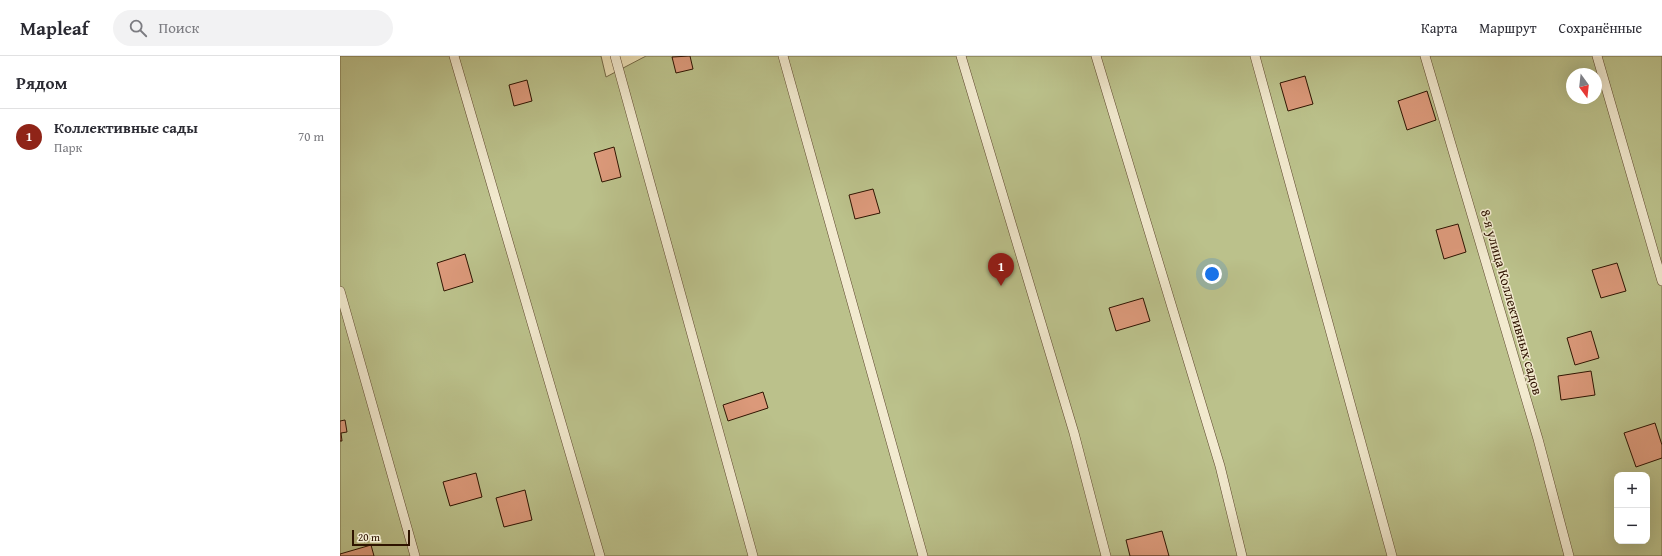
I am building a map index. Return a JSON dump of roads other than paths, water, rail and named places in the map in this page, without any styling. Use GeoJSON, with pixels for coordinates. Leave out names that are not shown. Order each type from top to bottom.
{"type":"FeatureCollection","features":[{"type":"Feature","properties":{"kind":"lane"},"geometry":{"type":"LineString","coordinates":[[454,56],[600,556]]}},
{"type":"Feature","properties":{"kind":"lane"},"geometry":{"type":"LineString","coordinates":[[615,56],[753,556]]}},
{"type":"Feature","properties":{"kind":"lane"},"geometry":{"type":"LineString","coordinates":[[783,56],[923,556]]}},
{"type":"Feature","properties":{"kind":"lane"},"geometry":{"type":"LineString","coordinates":[[961,56],[1074,433],[1106,556]]}},
{"type":"Feature","properties":{"kind":"lane"},"geometry":{"type":"LineString","coordinates":[[1096,56],[1220,466],[1242,556]]}},
{"type":"Feature","properties":{"kind":"lane"},"geometry":{"type":"LineString","coordinates":[[1255,56],[1392,556]]}},
{"type":"Feature","properties":{"kind":"lane","name":"8-я улица Коллективных садов"},"geometry":{"type":"LineString","coordinates":[[1425,56],[1538,439],[1569,556]]}},
{"type":"Feature","properties":{"kind":"lane"},"geometry":{"type":"LineString","coordinates":[[1597,56],[1662,281]]}},
{"type":"Feature","properties":{"kind":"lane"},"geometry":{"type":"LineString","coordinates":[[340,291],[415,556]]}},
{"type":"Feature","properties":{"kind":"place","name":"Коллективные сады"},"geometry":{"type":"Point","coordinates":[1001,286]}}]}
